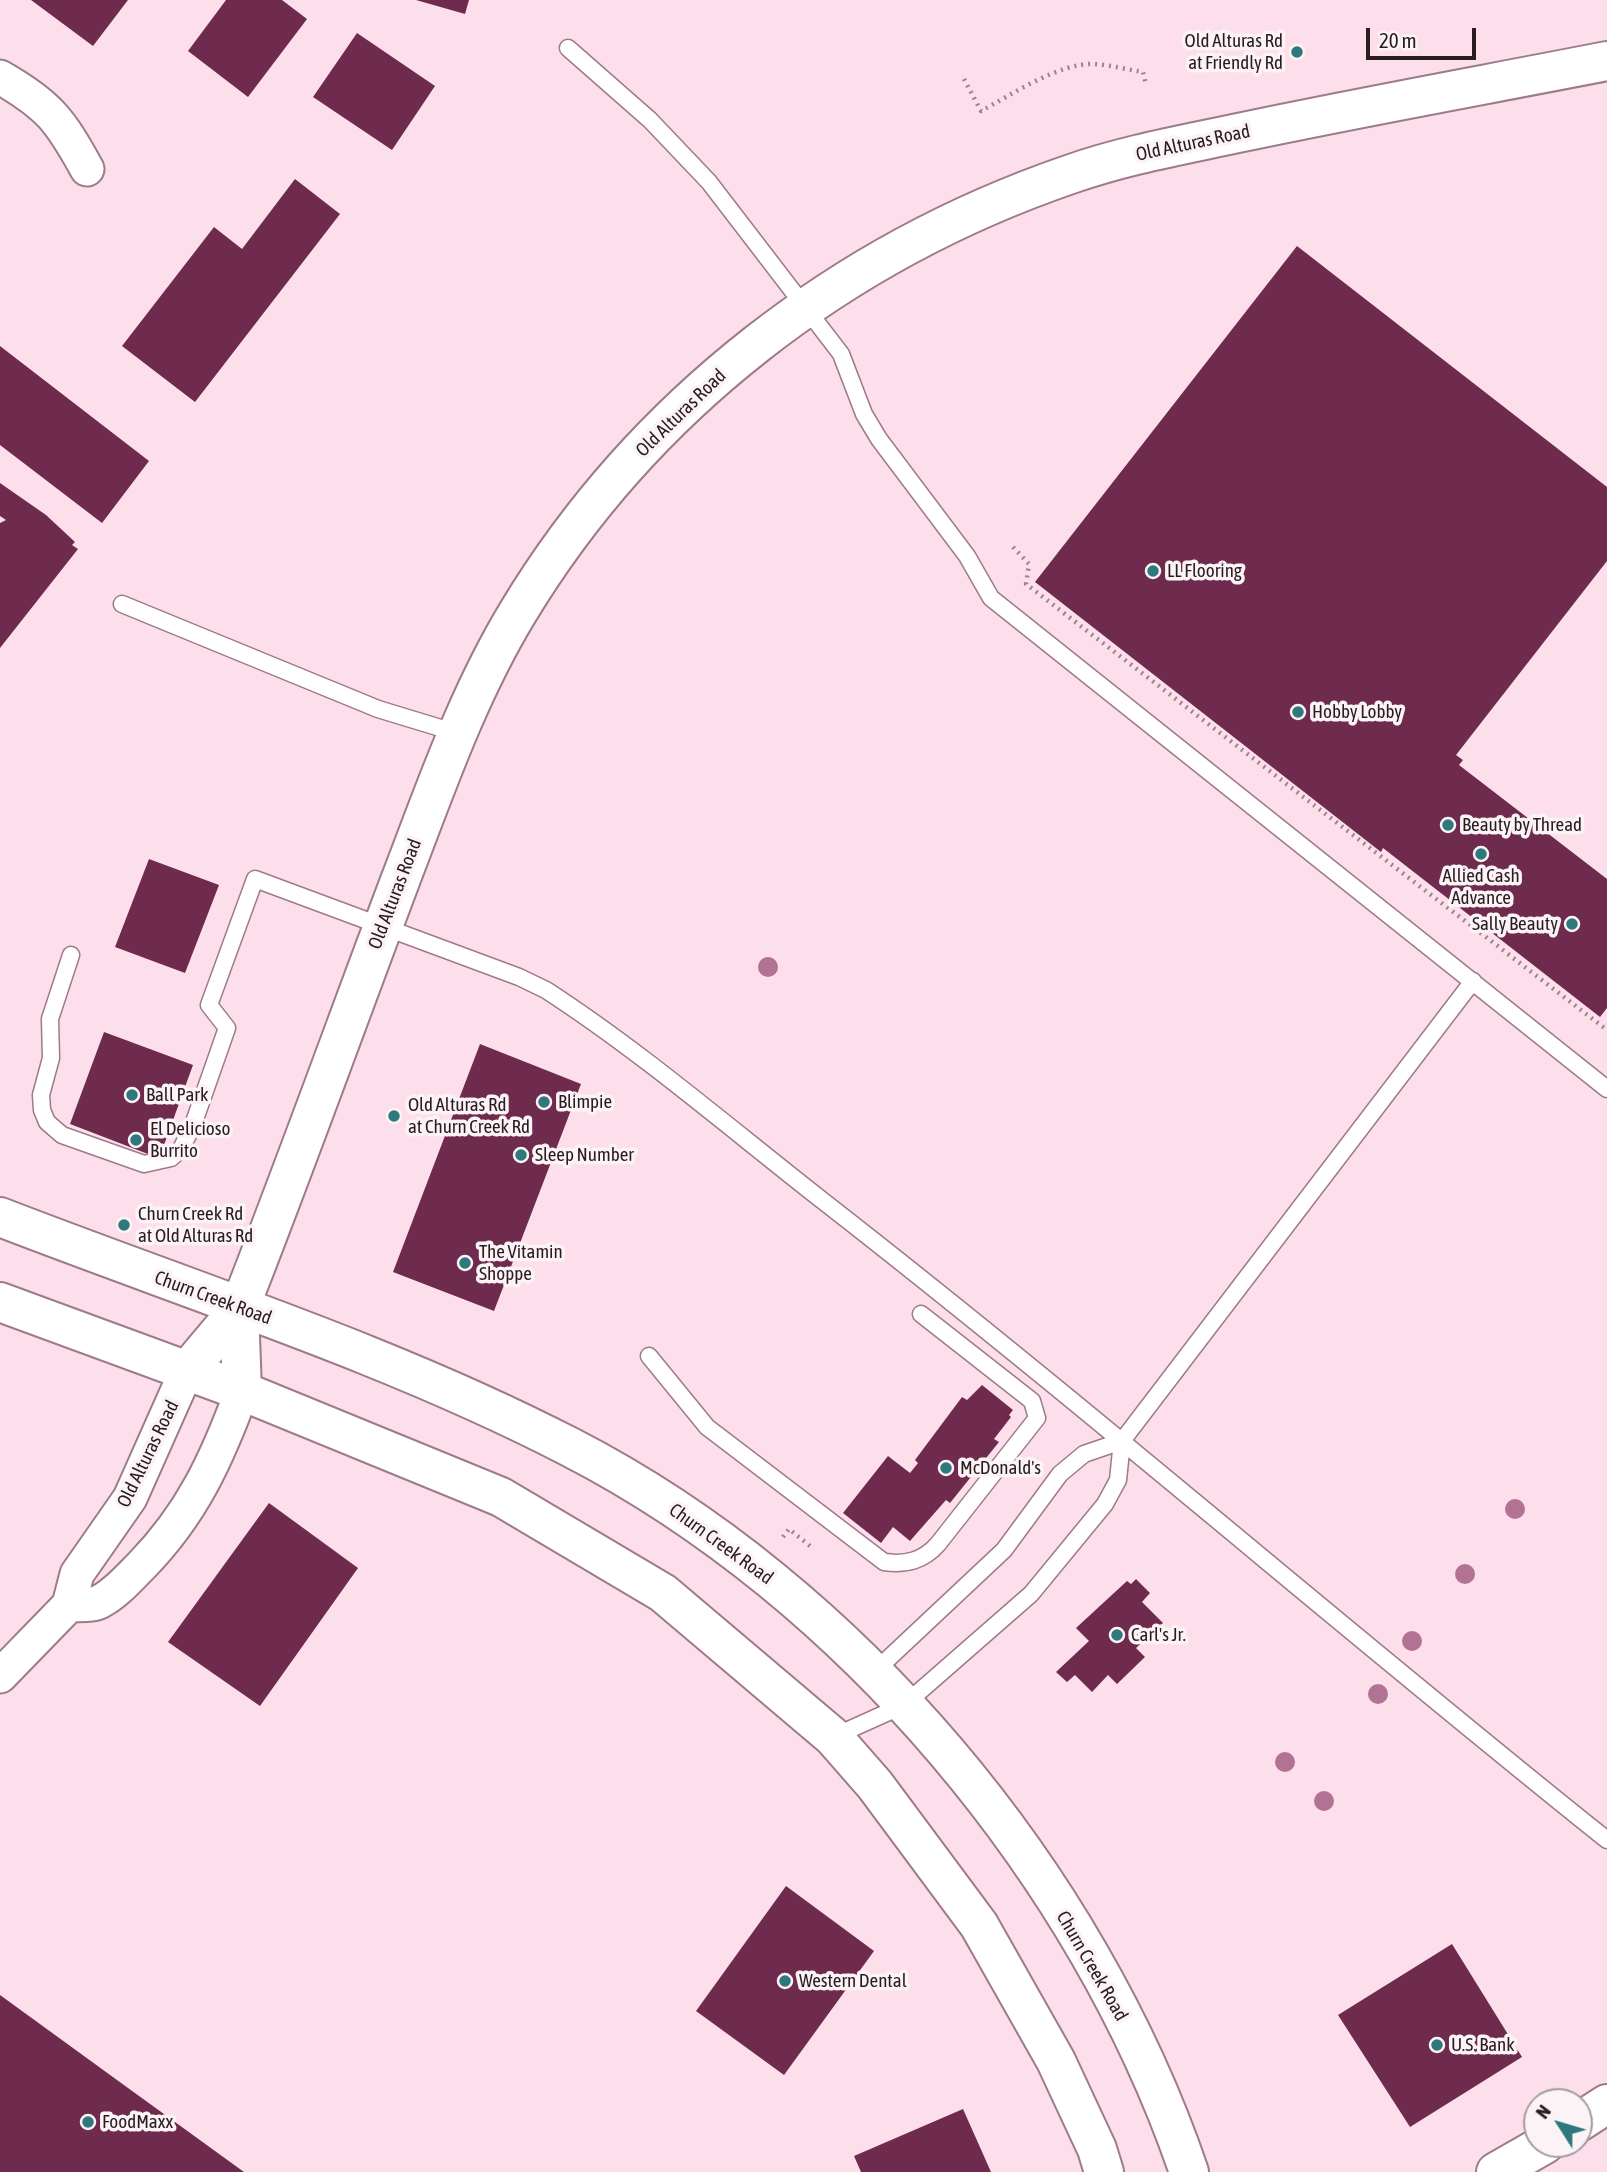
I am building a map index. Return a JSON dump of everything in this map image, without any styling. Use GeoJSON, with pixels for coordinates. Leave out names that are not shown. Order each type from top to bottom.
{"type":"FeatureCollection","features":[{"type":"Feature","properties":{"kind":"main road","name":"Old Alturas Road"},"geometry":{"type":"LineString","coordinates":[[186,1372],[239,1309],[457,733],[518,612],[592,507],[693,398],[803,308],[897,248],[1004,198],[1076,172],[1140,154],[1292,121],[1607,61]]}},
{"type":"Feature","properties":{"kind":"main road","name":"Churn Creek Road"},"geometry":{"type":"LineString","coordinates":[[0,1217],[436,1383],[572,1448],[664,1502],[736,1550],[873,1672],[1002,1822],[1079,1938],[1153,2079],[1189,2172]]}},
{"type":"Feature","properties":{"kind":"main road"},"geometry":{"type":"LineString","coordinates":[[0,1302],[242,1391],[501,1497],[663,1593],[833,1737],[874,1785],[979,1925],[1056,2061],[1098,2164]]}},
{"type":"Feature","properties":{"kind":"main road","name":"Old Alturas Road"},"geometry":{"type":"LineString","coordinates":[[239,1309],[242,1391]]}},
{"type":"Feature","properties":{"kind":"main road"},"geometry":{"type":"LineString","coordinates":[[1172,2123],[1214,2172]]}},
{"type":"Feature","properties":{"kind":"main road"},"geometry":{"type":"LineString","coordinates":[[1496,2172],[1523,2157]]}},
{"type":"Feature","properties":{"kind":"street"},"geometry":{"type":"LineString","coordinates":[[0,77],[38,98],[67,131],[87,169]]}},
{"type":"Feature","properties":{"kind":"street","name":"Old Alturas Road"},"geometry":{"type":"LineString","coordinates":[[0,1676],[69,1605],[76,1574],[130,1498],[186,1372]]}},
{"type":"Feature","properties":{"kind":"street","name":"Old Alturas Road"},"geometry":{"type":"LineString","coordinates":[[69,1605],[99,1603],[155,1552],[185,1515],[224,1439],[242,1391]]}},
{"type":"Feature","properties":{"kind":"lane"},"geometry":{"type":"LineString","coordinates":[[568,48],[650,120],[709,182],[803,308],[841,354],[864,414],[879,439],[967,556],[991,598],[1607,1089]]}},
{"type":"Feature","properties":{"kind":"lane"},"geometry":{"type":"LineString","coordinates":[[122,604],[378,709],[457,733]]}},
{"type":"Feature","properties":{"kind":"lane"},"geometry":{"type":"LineString","coordinates":[[71,955],[50,1019],[51,1058],[41,1095],[42,1110],[54,1130],[135,1162],[160,1163],[181,1149],[193,1125],[228,1028],[209,1005],[255,879],[519,977],[557,997],[865,1233],[1122,1441],[1344,1629],[1607,1840]]}},
{"type":"Feature","properties":{"kind":"lane"},"geometry":{"type":"LineString","coordinates":[[833,1737],[904,1705],[1031,1594],[1105,1504],[1118,1480],[1122,1441],[1473,981]]}},
{"type":"Feature","properties":{"kind":"lane"},"geometry":{"type":"LineString","coordinates":[[649,1356],[707,1427],[884,1562],[908,1563],[925,1556],[939,1545],[1037,1418],[1032,1401],[921,1314]]}},
{"type":"Feature","properties":{"kind":"lane"},"geometry":{"type":"LineString","coordinates":[[873,1672],[1004,1550],[1060,1474],[1084,1454],[1122,1441]]}},
{"type":"Feature","properties":{"kind":"path"},"geometry":{"type":"LineString","coordinates":[[964,79],[981,111],[1043,78],[1081,66],[1094,64],[1143,72],[1146,85]]}},
{"type":"Feature","properties":{"kind":"path"},"geometry":{"type":"LineString","coordinates":[[1013,547],[1029,564],[1026,584],[1607,1030]]}},
{"type":"Feature","properties":{"kind":"path"},"geometry":{"type":"LineString","coordinates":[[783,1537],[789,1529],[810,1546],[819,1533]]}},
{"type":"Feature","properties":{"kind":"building"},"geometry":{"type":"Polygon","coordinates":[[[31,0],[128,0],[93,46],[31,0]]]}},
{"type":"Feature","properties":{"kind":"building"},"geometry":{"type":"Polygon","coordinates":[[[226,0],[282,0],[307,19],[248,97],[188,51],[226,0]]]}},
{"type":"Feature","properties":{"kind":"building"},"geometry":{"type":"Polygon","coordinates":[[[416,0],[469,0],[465,14],[416,0]]]}},
{"type":"Feature","properties":{"kind":"building"},"geometry":{"type":"Polygon","coordinates":[[[357,33],[435,86],[392,150],[313,97],[357,33]]]}},
{"type":"Feature","properties":{"kind":"building"},"geometry":{"type":"Polygon","coordinates":[[[295,179],[340,214],[195,402],[122,346],[214,227],[242,249],[295,179]]]}},
{"type":"Feature","properties":{"kind":"building"},"geometry":{"type":"Polygon","coordinates":[[[1297,246],[1607,487],[1607,561],[1456,755],[1463,760],[1459,765],[1607,879],[1607,1008],[1600,1017],[1383,848],[1381,852],[1035,582],[1297,246]]]}},
{"type":"Feature","properties":{"kind":"building"},"geometry":{"type":"Polygon","coordinates":[[[0,346],[149,461],[102,523],[0,445],[0,346]]]}},
{"type":"Feature","properties":{"kind":"building"},"geometry":{"type":"Polygon","coordinates":[[[0,483],[46,515],[75,542],[72,545],[78,549],[0,648],[0,523],[6,520],[0,516],[0,483]]]}},
{"type":"Feature","properties":{"kind":"building"},"geometry":{"type":"Polygon","coordinates":[[[149,859],[219,885],[185,973],[115,947],[149,859]]]}},
{"type":"Feature","properties":{"kind":"building","name":"Ball Park"},"geometry":{"type":"Polygon","coordinates":[[[104,1032],[193,1065],[164,1145],[153,1141],[148,1154],[70,1124],[104,1032]]]}},
{"type":"Feature","properties":{"kind":"building"},"geometry":{"type":"Polygon","coordinates":[[[480,1044],[581,1084],[494,1311],[393,1272],[480,1044]]]}},
{"type":"Feature","properties":{"kind":"building","name":"McDonald's"},"geometry":{"type":"Polygon","coordinates":[[[982,1385],[1013,1410],[1009,1415],[1011,1417],[994,1439],[999,1442],[950,1503],[946,1500],[910,1541],[893,1527],[881,1543],[843,1513],[888,1456],[910,1473],[918,1463],[915,1460],[962,1397],[967,1400],[982,1385]]]}},
{"type":"Feature","properties":{"kind":"building"},"geometry":{"type":"Polygon","coordinates":[[[269,1503],[358,1568],[260,1706],[168,1642],[269,1503]]]}},
{"type":"Feature","properties":{"kind":"building","name":"Carl's Jr."},"geometry":{"type":"Polygon","coordinates":[[[1136,1579],[1150,1593],[1142,1602],[1163,1623],[1136,1648],[1145,1657],[1117,1684],[1108,1675],[1092,1692],[1075,1675],[1067,1682],[1056,1672],[1089,1641],[1076,1628],[1127,1581],[1131,1584],[1136,1579]]]}},
{"type":"Feature","properties":{"kind":"building","name":"Western Dental"},"geometry":{"type":"Polygon","coordinates":[[[786,1886],[874,1951],[784,2075],[696,2011],[786,1886]]]}},
{"type":"Feature","properties":{"kind":"building","name":"U.S. Bank"},"geometry":{"type":"Polygon","coordinates":[[[1452,1944],[1522,2057],[1410,2127],[1338,2015],[1452,1944]]]}},
{"type":"Feature","properties":{"kind":"building","name":"FoodMaxx"},"geometry":{"type":"Polygon","coordinates":[[[0,1995],[117,2080],[244,2172],[0,2172],[0,1995]]]}},
{"type":"Feature","properties":{"kind":"building"},"geometry":{"type":"Polygon","coordinates":[[[963,2109],[991,2172],[861,2172],[854,2156],[963,2109]]]}},
{"type":"Feature","properties":{"kind":"place","name":"Old Alturas Rd at Friendly Rd"},"geometry":{"type":"Point","coordinates":[1297,52]}},
{"type":"Feature","properties":{"kind":"place","name":"LL Flooring"},"geometry":{"type":"Point","coordinates":[1153,571]}},
{"type":"Feature","properties":{"kind":"place","name":"Hobby Lobby"},"geometry":{"type":"Point","coordinates":[1298,712]}},
{"type":"Feature","properties":{"kind":"place","name":"Beauty by Thread"},"geometry":{"type":"Point","coordinates":[1448,825]}},
{"type":"Feature","properties":{"kind":"place","name":"Allied Cash Advance"},"geometry":{"type":"Point","coordinates":[1481,854]}},
{"type":"Feature","properties":{"kind":"place","name":"Sally Beauty"},"geometry":{"type":"Point","coordinates":[1572,924]}},
{"type":"Feature","properties":{"kind":"place","name":"Ball Park"},"geometry":{"type":"Point","coordinates":[132,1095]}},
{"type":"Feature","properties":{"kind":"place","name":"Blimpie"},"geometry":{"type":"Point","coordinates":[544,1102]}},
{"type":"Feature","properties":{"kind":"place","name":"Old Alturas Rd at Churn Creek Rd"},"geometry":{"type":"Point","coordinates":[394,1116]}},
{"type":"Feature","properties":{"kind":"place","name":"El Delicioso Burrito"},"geometry":{"type":"Point","coordinates":[136,1140]}},
{"type":"Feature","properties":{"kind":"place","name":"Sleep Number"},"geometry":{"type":"Point","coordinates":[521,1155]}},
{"type":"Feature","properties":{"kind":"place","name":"Churn Creek Rd at Old Alturas Rd"},"geometry":{"type":"Point","coordinates":[124,1225]}},
{"type":"Feature","properties":{"kind":"place","name":"The Vitamin Shoppe"},"geometry":{"type":"Point","coordinates":[465,1263]}},
{"type":"Feature","properties":{"kind":"place","name":"McDonald's"},"geometry":{"type":"Point","coordinates":[946,1468]}},
{"type":"Feature","properties":{"kind":"place","name":"Carl's Jr."},"geometry":{"type":"Point","coordinates":[1117,1635]}},
{"type":"Feature","properties":{"kind":"place","name":"Western Dental"},"geometry":{"type":"Point","coordinates":[785,1981]}},
{"type":"Feature","properties":{"kind":"place","name":"U.S. Bank"},"geometry":{"type":"Point","coordinates":[1437,2045]}},
{"type":"Feature","properties":{"kind":"place","name":"FoodMaxx"},"geometry":{"type":"Point","coordinates":[88,2122]}}]}
